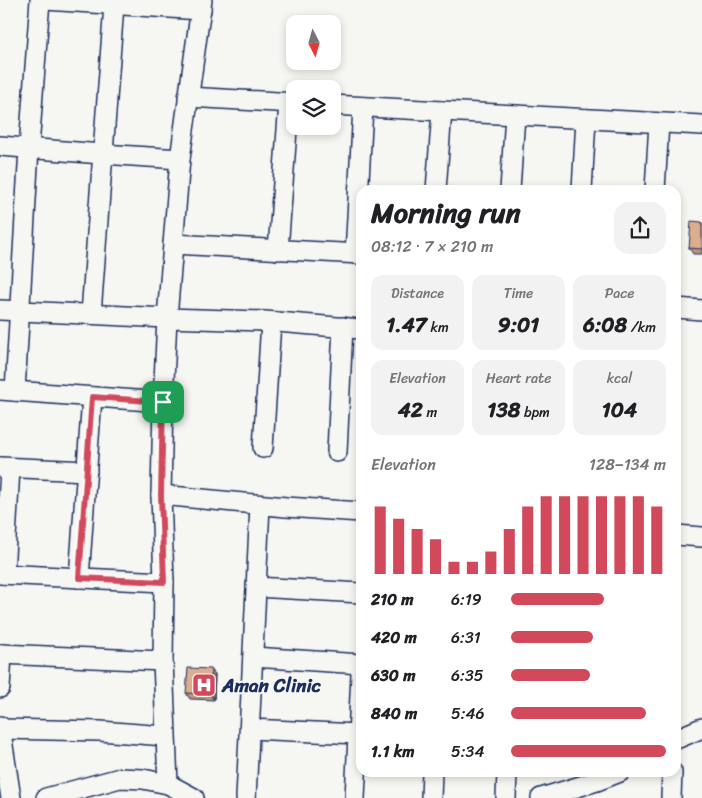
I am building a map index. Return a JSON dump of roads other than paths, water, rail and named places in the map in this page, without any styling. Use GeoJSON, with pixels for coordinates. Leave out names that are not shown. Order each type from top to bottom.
{"type":"FeatureCollection","features":[{"type":"Feature","properties":{"kind":"street"},"geometry":{"type":"LineString","coordinates":[[40,0],[19,311],[7,391],[163,402]]}},
{"type":"Feature","properties":{"kind":"street"},"geometry":{"type":"LineString","coordinates":[[45,0],[114,5],[201,5],[180,159],[167,318],[163,402],[161,495],[164,582],[163,661],[168,784]]}},
{"type":"Feature","properties":{"kind":"street"},"geometry":{"type":"LineString","coordinates":[[91,314],[114,5]]}},
{"type":"Feature","properties":{"kind":"street"},"geometry":{"type":"LineString","coordinates":[[188,97],[286,103]]}},
{"type":"Feature","properties":{"kind":"street"},"geometry":{"type":"LineString","coordinates":[[341,106],[702,125]]}},
{"type":"Feature","properties":{"kind":"street"},"geometry":{"type":"LineString","coordinates":[[360,185],[363,107]]}},
{"type":"Feature","properties":{"kind":"street"},"geometry":{"type":"LineString","coordinates":[[436,185],[442,111]]}},
{"type":"Feature","properties":{"kind":"street"},"geometry":{"type":"LineString","coordinates":[[510,185],[515,115]]}},
{"type":"Feature","properties":{"kind":"street"},"geometry":{"type":"LineString","coordinates":[[582,185],[586,119]]}},
{"type":"Feature","properties":{"kind":"street"},"geometry":{"type":"LineString","coordinates":[[655,185],[659,123]]}},
{"type":"Feature","properties":{"kind":"street"},"geometry":{"type":"LineString","coordinates":[[278,250],[289,135]]}},
{"type":"Feature","properties":{"kind":"street"},"geometry":{"type":"LineString","coordinates":[[0,146],[180,159]]}},
{"type":"Feature","properties":{"kind":"street"},"geometry":{"type":"LineString","coordinates":[[173,244],[356,254]]}},
{"type":"Feature","properties":{"kind":"street"},"geometry":{"type":"LineString","coordinates":[[681,308],[702,310]]}},
{"type":"Feature","properties":{"kind":"street"},"geometry":{"type":"LineString","coordinates":[[0,310],[271,322],[352,328],[337,452]]}},
{"type":"Feature","properties":{"kind":"street"},"geometry":{"type":"LineString","coordinates":[[263,448],[271,322]]}},
{"type":"Feature","properties":{"kind":"street"},"geometry":{"type":"LineString","coordinates":[[79,578],[92,397]]}},
{"type":"Feature","properties":{"kind":"street"},"geometry":{"type":"LineString","coordinates":[[87,471],[5,468],[2,574],[164,582]]}},
{"type":"Feature","properties":{"kind":"street"},"geometry":{"type":"LineString","coordinates":[[161,495],[260,505],[356,512]]}},
{"type":"Feature","properties":{"kind":"street"},"geometry":{"type":"LineString","coordinates":[[246,798],[260,505]]}},
{"type":"Feature","properties":{"kind":"street"},"geometry":{"type":"LineString","coordinates":[[681,536],[702,538]]}},
{"type":"Feature","properties":{"kind":"street"},"geometry":{"type":"LineString","coordinates":[[256,587],[356,594]]}},
{"type":"Feature","properties":{"kind":"street"},"geometry":{"type":"LineString","coordinates":[[0,688],[1,654],[163,661]]}},
{"type":"Feature","properties":{"kind":"street"},"geometry":{"type":"LineString","coordinates":[[253,657],[356,664]]}},
{"type":"Feature","properties":{"kind":"street"},"geometry":{"type":"LineString","coordinates":[[10,798],[0,728],[100,731],[165,736]]}},
{"type":"Feature","properties":{"kind":"street"},"geometry":{"type":"LineString","coordinates":[[681,737],[702,728]]}},
{"type":"Feature","properties":{"kind":"street"},"geometry":{"type":"LineString","coordinates":[[250,729],[356,734]]}},
{"type":"Feature","properties":{"kind":"street"},"geometry":{"type":"LineString","coordinates":[[355,798],[356,777]]}},
{"type":"Feature","properties":{"kind":"street"},"geometry":{"type":"LineString","coordinates":[[431,798],[432,777]]}},
{"type":"Feature","properties":{"kind":"street"},"geometry":{"type":"LineString","coordinates":[[506,798],[507,777]]}},
{"type":"Feature","properties":{"kind":"street"},"geometry":{"type":"LineString","coordinates":[[541,798],[597,790],[614,777]]}},
{"type":"Feature","properties":{"kind":"street"},"geometry":{"type":"LineString","coordinates":[[671,798],[672,777]]}},
{"type":"Feature","properties":{"kind":"street"},"geometry":{"type":"LineString","coordinates":[[46,798],[98,791],[120,778],[143,779],[168,784],[194,798]]}},
{"type":"Feature","properties":{"kind":"place","name":"Aman Clinic"},"geometry":{"type":"Point","coordinates":[204,685]}}]}
